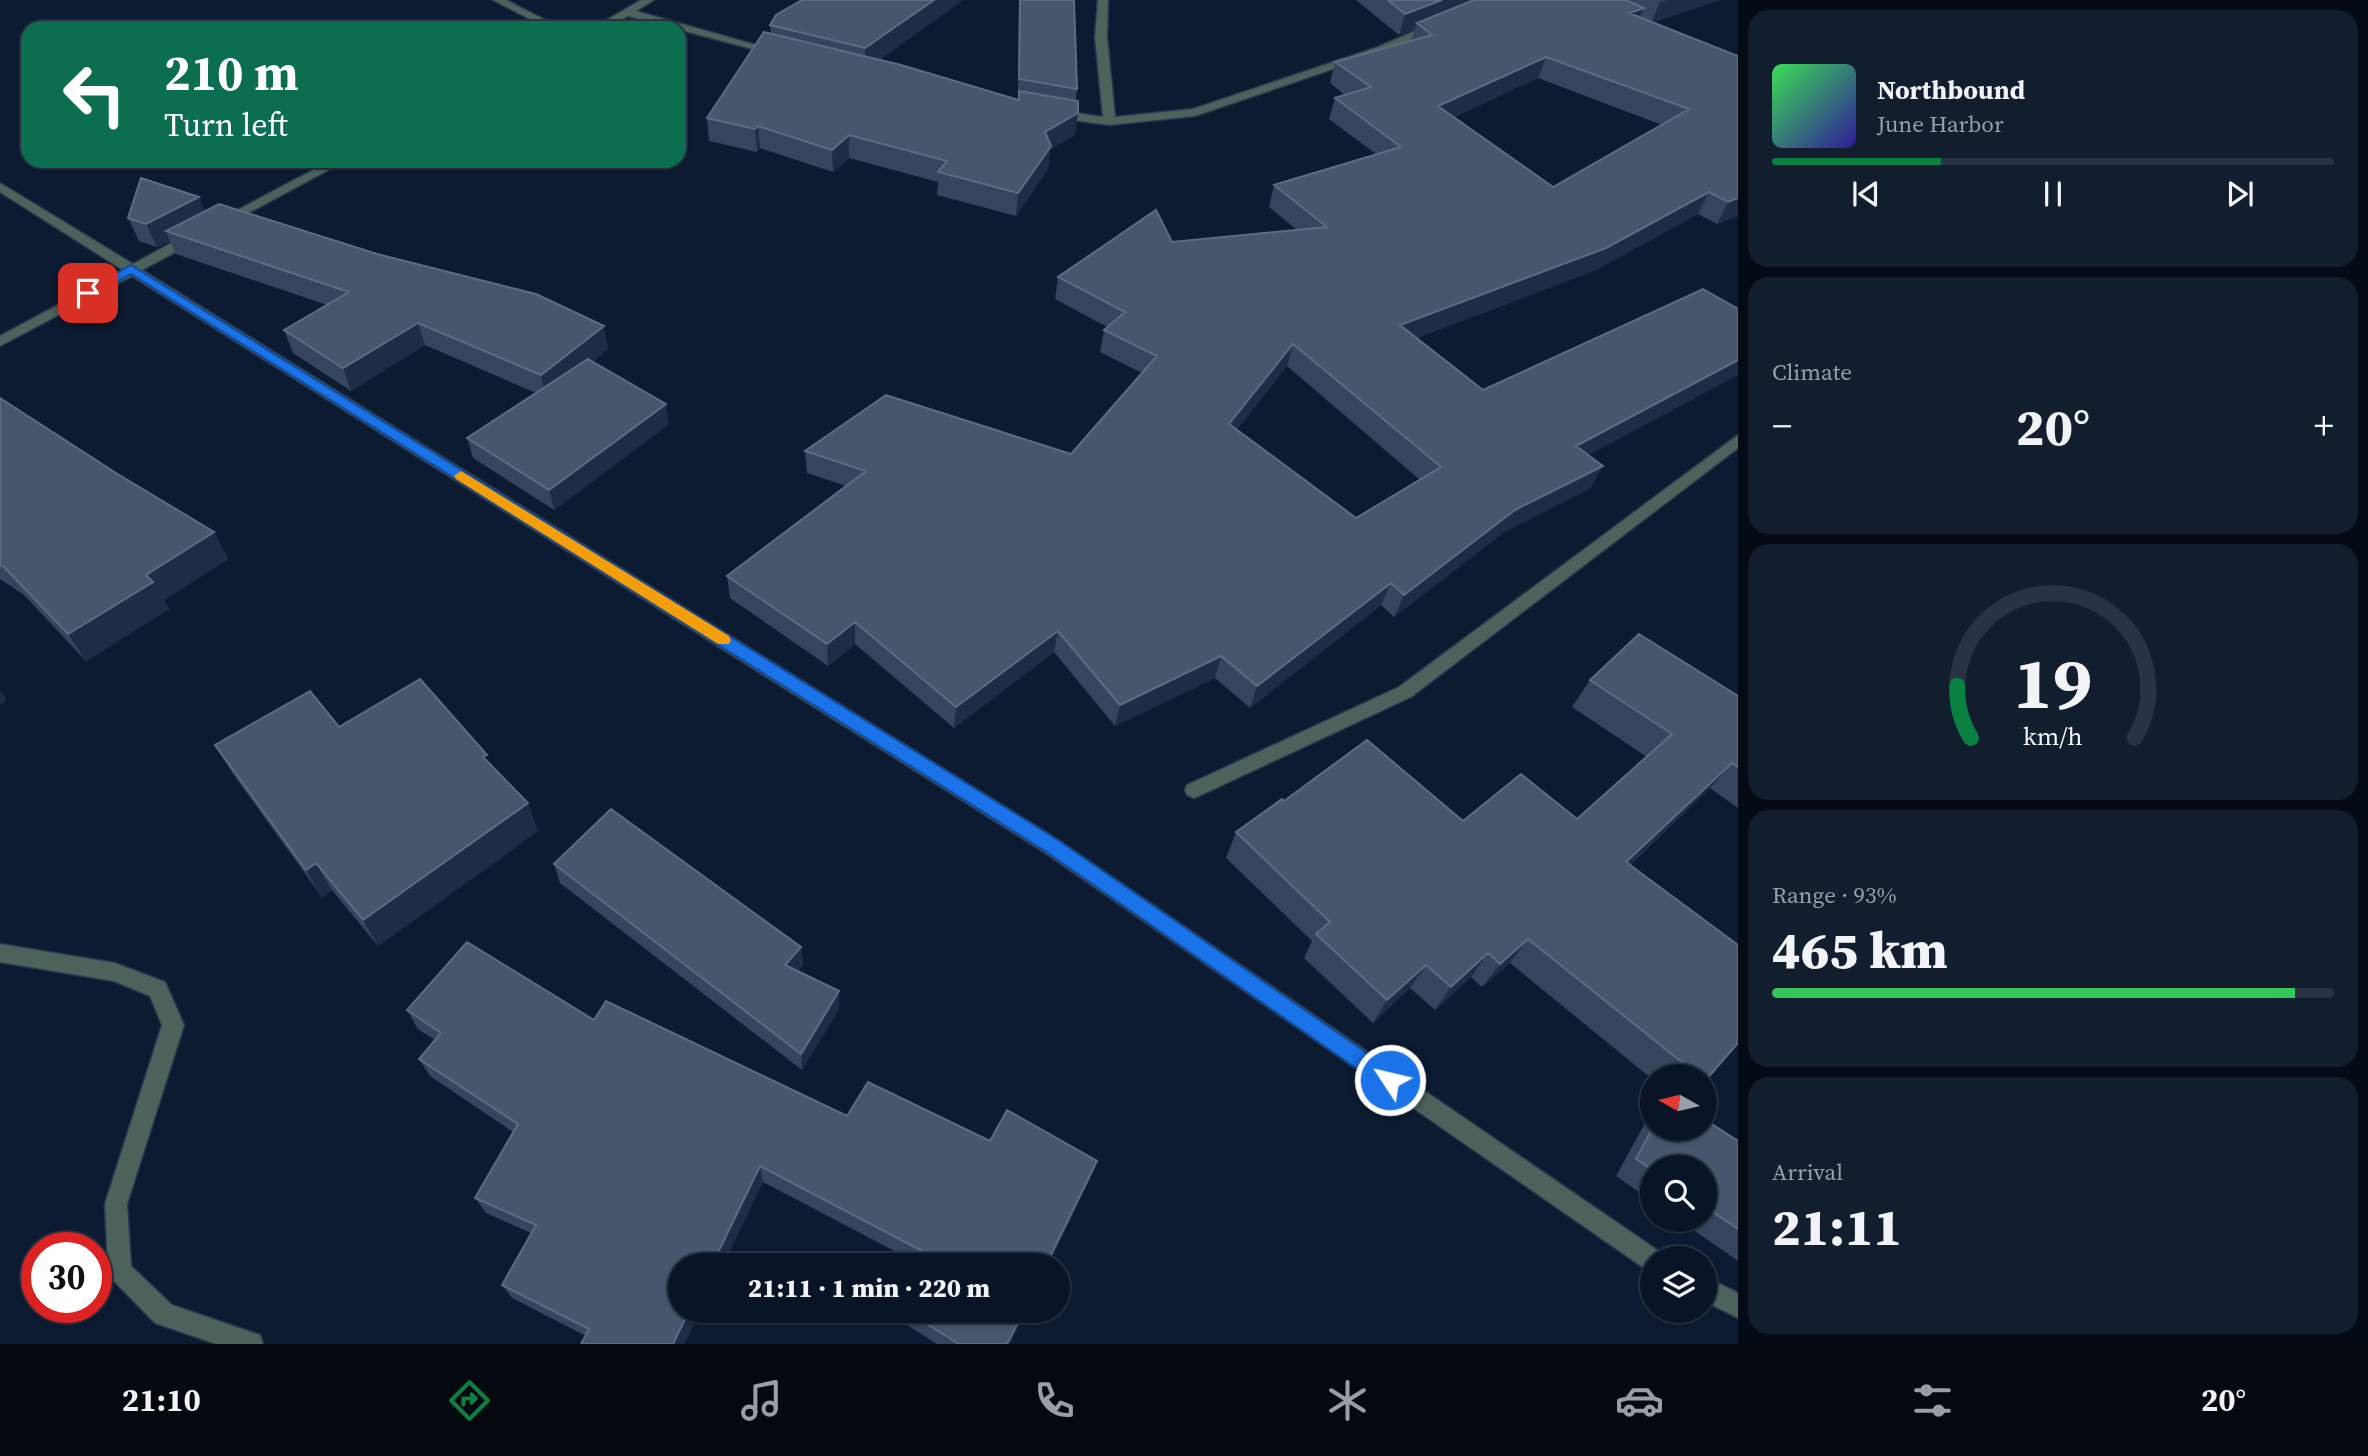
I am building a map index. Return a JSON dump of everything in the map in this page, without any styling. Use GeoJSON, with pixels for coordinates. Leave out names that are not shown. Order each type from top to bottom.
{"type":"FeatureCollection","features":[{"type":"Feature","properties":{"kind":"street"},"geometry":{"type":"LineString","coordinates":[[498,0],[542,21]]}},
{"type":"Feature","properties":{"kind":"street"},"geometry":{"type":"LineString","coordinates":[[611,21],[649,0]]}},
{"type":"Feature","properties":{"kind":"street"},"geometry":{"type":"LineString","coordinates":[[1103,0],[1101,37],[1109,121]]}},
{"type":"Feature","properties":{"kind":"street"},"geometry":{"type":"LineString","coordinates":[[628,12],[662,21]]}},
{"type":"Feature","properties":{"kind":"street"},"geometry":{"type":"LineString","coordinates":[[1047,113],[1109,121],[1195,112],[1382,49],[1451,20]]}},
{"type":"Feature","properties":{"kind":"street"},"geometry":{"type":"LineString","coordinates":[[686,27],[789,55]]}},
{"type":"Feature","properties":{"kind":"street"},"geometry":{"type":"LineString","coordinates":[[0,342],[131,269],[326,168]]}},
{"type":"Feature","properties":{"kind":"street"},"geometry":{"type":"LineString","coordinates":[[0,187],[1051,846],[1640,1252]]}},
{"type":"Feature","properties":{"kind":"street"},"geometry":{"type":"LineString","coordinates":[[1194,790],[1405,692],[1738,440]]}},
{"type":"Feature","properties":{"kind":"street"},"geometry":{"type":"LineString","coordinates":[[0,953],[115,972],[159,989],[173,1025],[116,1204],[120,1271],[164,1314],[251,1344]]}},
{"type":"Feature","properties":{"kind":"street"},"geometry":{"type":"LineString","coordinates":[[1717,1295],[1738,1306]]}},
{"type":"Feature","properties":{"kind":"building"},"geometry":{"type":"Polygon","coordinates":[[[802,0],[934,0],[865,48],[770,25],[776,15],[802,0]]]}},
{"type":"Feature","properties":{"kind":"building"},"geometry":{"type":"Polygon","coordinates":[[[1020,0],[1074,0],[1077,89],[1019,79],[1020,0]]]}},
{"type":"Feature","properties":{"kind":"building"},"geometry":{"type":"Polygon","coordinates":[[[1388,0],[1442,0],[1405,14],[1388,0]]]}},
{"type":"Feature","properties":{"kind":"building"},"geometry":{"type":"Polygon","coordinates":[[[1474,0],[1626,0],[1644,8],[1629,13],[1738,56],[1738,198],[1728,202],[1709,192],[1606,248],[1400,325],[1483,390],[1703,289],[1738,309],[1738,360],[1576,446],[1603,466],[1515,510],[1404,595],[1391,583],[1257,686],[1221,656],[1120,705],[1058,631],[956,707],[855,622],[827,644],[727,576],[866,471],[805,451],[886,395],[1071,454],[1157,356],[1104,330],[1125,312],[1058,277],[1156,210],[1172,242],[1327,227],[1274,185],[1401,147],[1335,98],[1371,87],[1335,62],[1432,35],[1417,23],[1474,0]],[[1546,57],[1438,106],[1553,187],[1689,109],[1546,57]],[[1293,344],[1229,424],[1356,518],[1441,467],[1293,344]]]}},
{"type":"Feature","properties":{"kind":"building"},"geometry":{"type":"Polygon","coordinates":[[[764,32],[901,65],[1019,100],[1019,91],[1078,101],[1078,113],[1045,132],[1051,146],[1018,193],[938,172],[947,161],[849,135],[832,150],[758,126],[755,129],[707,118],[764,32]]]}},
{"type":"Feature","properties":{"kind":"building"},"geometry":{"type":"Polygon","coordinates":[[[141,178],[199,197],[146,224],[128,218],[141,178]]]}},
{"type":"Feature","properties":{"kind":"building"},"geometry":{"type":"Polygon","coordinates":[[[219,204],[377,254],[536,294],[604,326],[541,375],[418,323],[343,368],[284,330],[349,292],[166,231],[219,204]]]}},
{"type":"Feature","properties":{"kind":"building"},"geometry":{"type":"Polygon","coordinates":[[[588,359],[666,404],[549,490],[467,438],[588,359]]]}},
{"type":"Feature","properties":{"kind":"building"},"geometry":{"type":"Polygon","coordinates":[[[0,398],[214,532],[146,575],[153,582],[68,634],[0,565],[0,398]]]}},
{"type":"Feature","properties":{"kind":"building"},"geometry":{"type":"Polygon","coordinates":[[[1639,634],[1738,696],[1738,767],[1732,763],[1626,862],[1738,945],[1738,1043],[1717,1067],[1717,1064],[1684,1064],[1528,939],[1500,964],[1488,953],[1451,987],[1426,965],[1387,1000],[1316,934],[1330,922],[1236,832],[1282,799],[1284,801],[1367,740],[1463,821],[1521,774],[1577,819],[1672,734],[1590,680],[1639,634]]]}},
{"type":"Feature","properties":{"kind":"building"},"geometry":{"type":"Polygon","coordinates":[[[420,679],[487,755],[483,757],[528,803],[363,920],[316,863],[306,870],[215,745],[310,691],[339,727],[420,679]]]}},
{"type":"Feature","properties":{"kind":"building"},"geometry":{"type":"Polygon","coordinates":[[[611,809],[801,947],[785,965],[839,991],[801,1054],[554,864],[611,809]]]}},
{"type":"Feature","properties":{"kind":"building"},"geometry":{"type":"Polygon","coordinates":[[[467,942],[594,1020],[606,1001],[847,1116],[868,1082],[990,1141],[1007,1110],[1097,1161],[1052,1253],[926,1253],[760,1166],[718,1253],[668,1253],[668,1323],[683,1323],[673,1344],[581,1344],[589,1329],[502,1285],[536,1225],[475,1198],[518,1124],[419,1059],[441,1033],[407,1010],[467,942]]]}},
{"type":"Feature","properties":{"kind":"building"},"geometry":{"type":"Polygon","coordinates":[[[1717,1127],[1738,1141],[1738,1229],[1717,1215],[1717,1155],[1640,1155],[1640,1162],[1636,1159],[1646,1141],[1717,1141],[1717,1127]]]}},
{"type":"Feature","properties":{"kind":"building"},"geometry":{"type":"Polygon","coordinates":[[[925,1323],[1018,1323],[1007,1344],[959,1344],[925,1323]]]}},
{"type":"Feature","properties":{"kind":"slow traffic"},"geometry":{"type":"LineString","coordinates":[[461,476],[723,640]]}},
{"type":"Feature","properties":{"kind":"route"},"geometry":{"type":"LineString","coordinates":[[88,293],[131,269],[1051,846],[1390,1080]]}}]}
